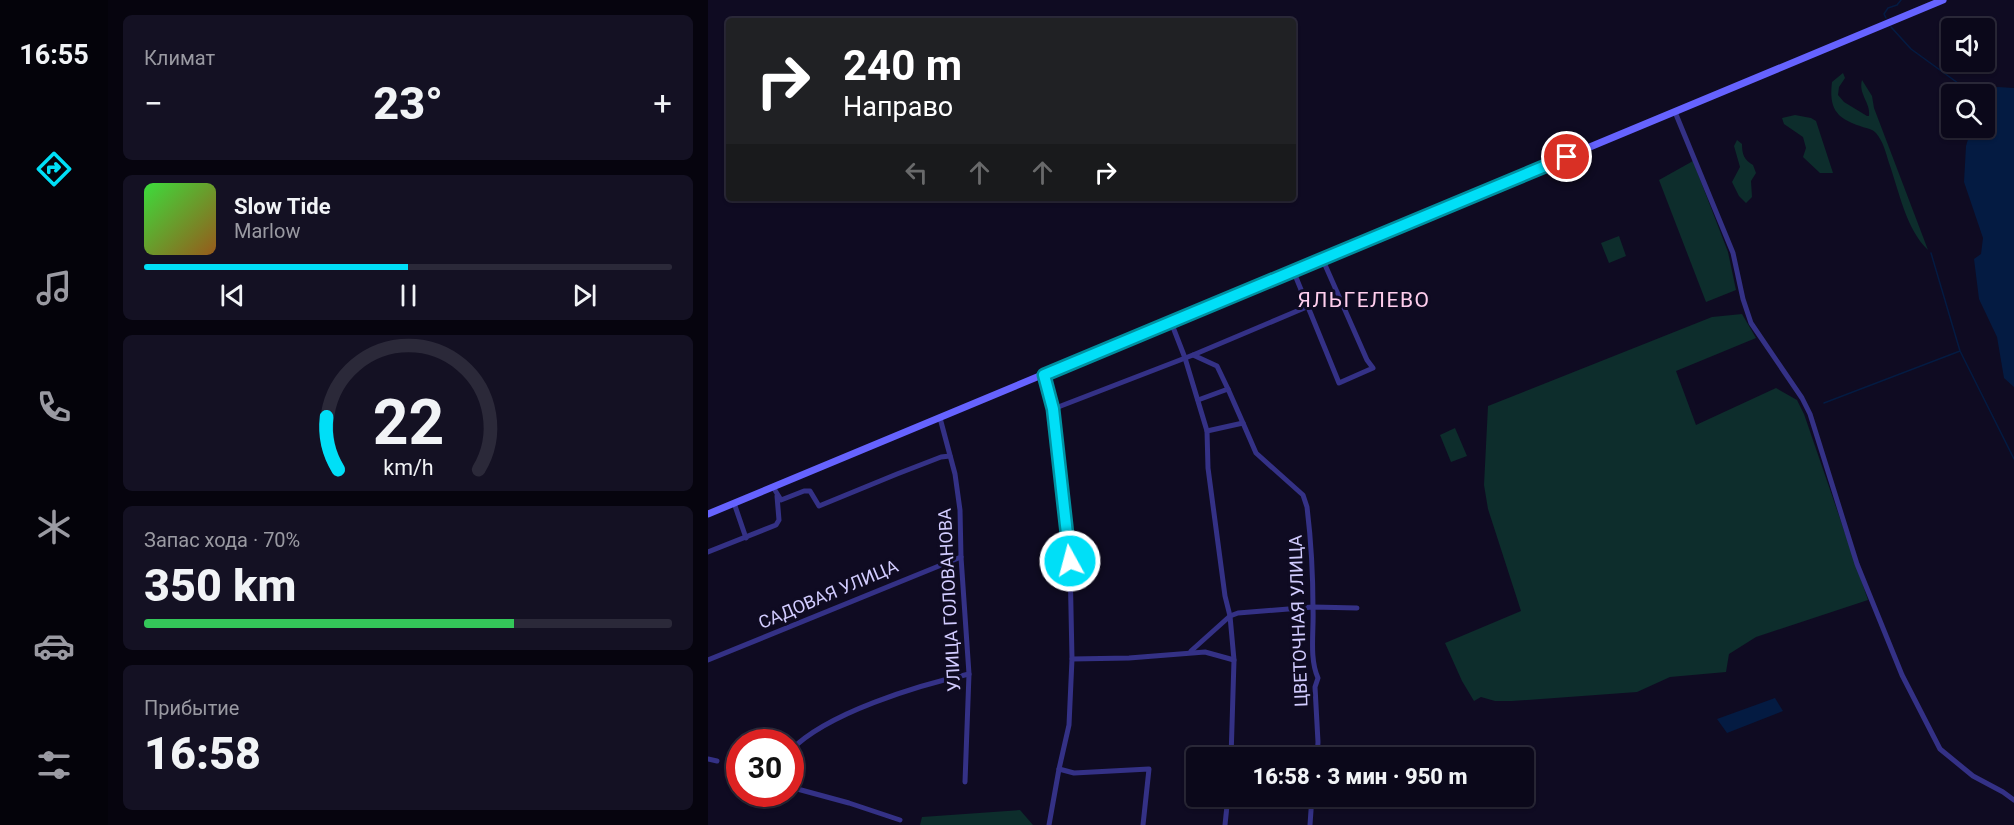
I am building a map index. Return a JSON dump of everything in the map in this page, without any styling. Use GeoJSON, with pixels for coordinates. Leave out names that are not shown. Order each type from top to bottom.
{"type":"FeatureCollection","features":[{"type":"Feature","properties":{"kind":"main road"},"geometry":{"type":"LineString","coordinates":[[708,514],[734,503],[775,491],[940,418],[1943,0]]}},
{"type":"Feature","properties":{"kind":"street"},"geometry":{"type":"LineString","coordinates":[[1675,112],[1733,253],[1751,323],[1802,398],[1810,414],[1857,564],[1902,675],[1940,748],[1973,776],[2014,800]]}},
{"type":"Feature","properties":{"kind":"street"},"geometry":{"type":"LineString","coordinates":[[1293,270],[1339,383],[1373,368],[1367,360],[1322,258]]}},
{"type":"Feature","properties":{"kind":"street"},"geometry":{"type":"LineString","coordinates":[[1053,409],[1193,355],[1309,306]]}},
{"type":"Feature","properties":{"kind":"street"},"geometry":{"type":"LineString","coordinates":[[1171,322],[1185,358],[1207,431],[1208,468],[1225,596],[1230,616],[1234,660],[1231,747]]}},
{"type":"Feature","properties":{"kind":"street"},"geometry":{"type":"LineString","coordinates":[[1193,355],[1216,366],[1243,423],[1207,431]]}},
{"type":"Feature","properties":{"kind":"street"},"geometry":{"type":"LineString","coordinates":[[1044,375],[1053,409],[1070,561],[1072,659],[1069,725],[1049,825]]}},
{"type":"Feature","properties":{"kind":"street"},"geometry":{"type":"LineString","coordinates":[[1198,400],[1228,389]]}},
{"type":"Feature","properties":{"kind":"street","name":"УЛИЦА ГОЛОВАНОВА"},"geometry":{"type":"LineString","coordinates":[[940,418],[960,510],[969,674],[965,783]]}},
{"type":"Feature","properties":{"kind":"street","name":"ЦВЕТОЧНАЯ УЛИЦА"},"geometry":{"type":"LineString","coordinates":[[1243,423],[1256,453],[1303,495],[1307,507],[1313,607],[1313,654],[1318,678],[1315,687],[1318,747]]}},
{"type":"Feature","properties":{"kind":"street"},"geometry":{"type":"LineString","coordinates":[[775,491],[781,500],[810,491],[819,506],[941,457],[950,456]]}},
{"type":"Feature","properties":{"kind":"street"},"geometry":{"type":"LineString","coordinates":[[708,552],[776,525],[779,520],[775,491]]}},
{"type":"Feature","properties":{"kind":"street"},"geometry":{"type":"LineString","coordinates":[[734,503],[746,538]]}},
{"type":"Feature","properties":{"kind":"street","name":"САДОВАЯ УЛИЦА"},"geometry":{"type":"LineString","coordinates":[[708,660],[961,557]]}},
{"type":"Feature","properties":{"kind":"street"},"geometry":{"type":"LineString","coordinates":[[1189,652],[1230,616],[1238,613],[1313,607],[1358,608]]}},
{"type":"Feature","properties":{"kind":"street"},"geometry":{"type":"LineString","coordinates":[[1072,659],[1129,658],[1205,652],[1234,660]]}},
{"type":"Feature","properties":{"kind":"street"},"geometry":{"type":"LineString","coordinates":[[804,739],[866,706],[927,683],[969,674]]}},
{"type":"Feature","properties":{"kind":"street"},"geometry":{"type":"LineString","coordinates":[[708,759],[717,761]]}},
{"type":"Feature","properties":{"kind":"street"},"geometry":{"type":"LineString","coordinates":[[1059,769],[1074,773],[1149,769],[1143,825]]}},
{"type":"Feature","properties":{"kind":"street"},"geometry":{"type":"LineString","coordinates":[[804,791],[900,820]]}},
{"type":"Feature","properties":{"kind":"street"},"geometry":{"type":"LineString","coordinates":[[1225,825],[1227,807]]}},
{"type":"Feature","properties":{"kind":"street"},"geometry":{"type":"LineString","coordinates":[[1310,825],[1311,807]]}},
{"type":"Feature","properties":{"kind":"green space"},"geometry":{"type":"Polygon","coordinates":[[[1843,73],[1845,78],[1839,87],[1838,95],[1844,102],[1869,116],[1861,85],[1862,80],[1872,96],[1874,108],[1928,250],[1909,221],[1884,147],[1878,136],[1873,130],[1851,123],[1839,115],[1833,105],[1832,82],[1843,73]]]}},
{"type":"Feature","properties":{"kind":"green space"},"geometry":{"type":"Polygon","coordinates":[[[1795,115],[1816,121],[1833,173],[1820,173],[1803,157],[1806,148],[1803,137],[1784,124],[1782,118],[1795,115]]]}},
{"type":"Feature","properties":{"kind":"green space"},"geometry":{"type":"Polygon","coordinates":[[[1737,140],[1742,144],[1744,156],[1753,165],[1756,173],[1751,181],[1752,197],[1746,203],[1739,196],[1732,182],[1740,167],[1734,146],[1737,140]]]}},
{"type":"Feature","properties":{"kind":"green space"},"geometry":{"type":"Polygon","coordinates":[[[1693,161],[1728,252],[1736,290],[1706,302],[1659,180],[1693,161]]]}},
{"type":"Feature","properties":{"kind":"green space"},"geometry":{"type":"Polygon","coordinates":[[[1619,236],[1626,256],[1609,263],[1601,243],[1619,236]]]}},
{"type":"Feature","properties":{"kind":"green space"},"geometry":{"type":"Polygon","coordinates":[[[1742,314],[1756,338],[1676,371],[1696,425],[1776,388],[1797,400],[1804,414],[1868,600],[1756,637],[1729,654],[1726,672],[1670,677],[1637,692],[1512,701],[1495,701],[1481,697],[1474,701],[1445,643],[1521,611],[1488,509],[1484,485],[1488,406],[1712,317],[1742,314]]]}},
{"type":"Feature","properties":{"kind":"green space"},"geometry":{"type":"Polygon","coordinates":[[[1455,428],[1467,456],[1451,462],[1440,435],[1455,428]]]}},
{"type":"Feature","properties":{"kind":"green space"},"geometry":{"type":"Polygon","coordinates":[[[1020,810],[1033,825],[920,825],[922,817],[1020,810]]]}},
{"type":"Feature","properties":{"kind":"water"},"geometry":{"type":"Polygon","coordinates":[[[1995,88],[2014,88],[2014,387],[2004,378],[1997,337],[1979,299],[1974,259],[1981,254],[1983,238],[1964,182],[1968,138],[1995,138],[1995,88]]]}},
{"type":"Feature","properties":{"kind":"water"},"geometry":{"type":"Polygon","coordinates":[[[1775,698],[1783,711],[1727,733],[1717,719],[1775,698]]]}},
{"type":"Feature","properties":{"kind":"waterway"},"geometry":{"type":"LineString","coordinates":[[1886,18],[1884,14],[1888,8],[1897,5],[1901,0]]}},
{"type":"Feature","properties":{"kind":"waterway"},"geometry":{"type":"LineString","coordinates":[[1891,27],[1911,49],[1959,84]]}},
{"type":"Feature","properties":{"kind":"waterway"},"geometry":{"type":"LineString","coordinates":[[1931,253],[1960,351],[2014,459]]}},
{"type":"Feature","properties":{"kind":"waterway"},"geometry":{"type":"LineString","coordinates":[[1824,403],[1960,351]]}},
{"type":"Feature","properties":{"kind":"district","name":"ЯЛЬГЕЛЕВО"},"geometry":{"type":"Point","coordinates":[1364,300]}},
{"type":"Feature","properties":{"kind":"route"},"geometry":{"type":"LineString","coordinates":[[1070,561],[1053,409],[1044,375],[1567,157]]}}]}
